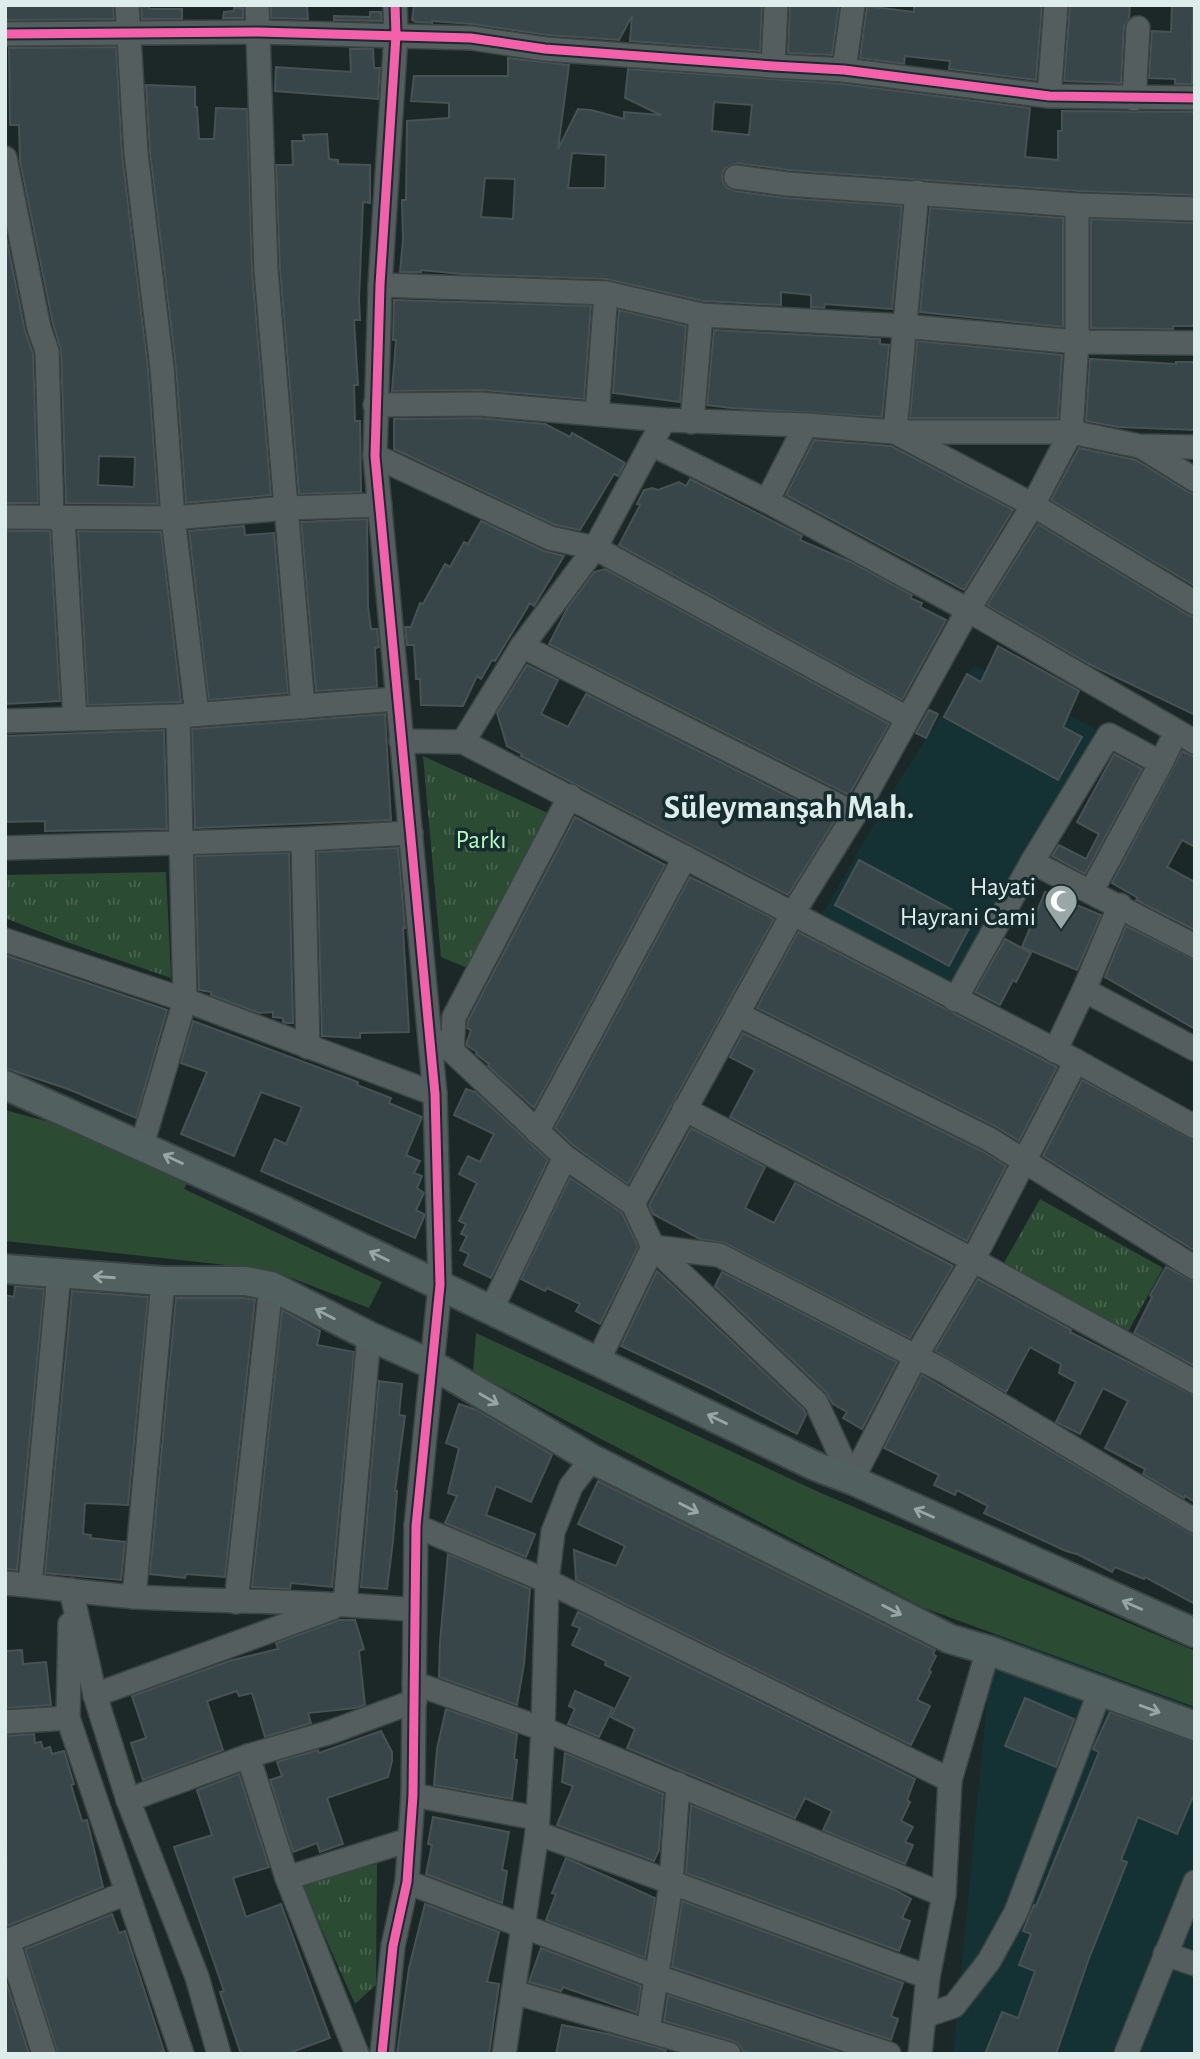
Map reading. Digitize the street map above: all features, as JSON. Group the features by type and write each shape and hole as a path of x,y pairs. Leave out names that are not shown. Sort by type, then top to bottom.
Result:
{"main road":[{"path":"5,1085 142,1145 440,1285 815,1466 1195,1633"},
{"path":"5,1269 163,1281 245,1281 271,1286 431,1364 592,1459 950,1639 988,1650 1195,1726"}],"street":[{"path":"127,5 136,153 162,368 187,715 181,841 185,1000 142,1145"},
{"path":"257,5 266,270 303,706"},
{"path":"382,2054 393,1946 407,1882 413,1795 416,1527 440,1285 435,1094 375,456 380,285 396,5"},
{"path":"773,66 776,5"},
{"path":"845,70 853,5"},
{"path":"1049,96 1056,5"},
{"path":"1134,99 1138,28"},
{"path":"5,34 259,32 471,38 545,49 845,70 1049,96 1195,99"},
{"path":"5,158 39,328 47,351 57,518 75,718"},
{"path":"736,177 787,184 1077,205 1195,209"},
{"path":"895,432 917,192"},
{"path":"633,1204 793,913 855,814 968,610 1033,505 1072,432 1077,342 1077,205"},
{"path":"380,285 606,293 701,314 904,326 1077,342 1195,343"},
{"path":"597,414 606,293"},
{"path":"692,422 701,314"},
{"path":"375,405 480,404 692,422 806,425 895,432 1072,432 1139,446 1195,447"},
{"path":"463,741 522,646 595,548 664,420"},
{"path":"767,501 806,425"},
{"path":"895,432 1033,505 1195,603"},
{"path":"651,444 767,501 968,610 1185,737 1161,763 1091,892"},
{"path":"1139,446 1195,480"},
{"path":"375,456 550,538 595,548 907,718"},
{"path":"5,517 173,517 287,508 380,505"},
{"path":"522,646 855,814"},
{"path":"5,721 187,715 397,699"},
{"path":"955,1000 1032,862 1109,735 1161,763"},
{"path":"401,741 463,741 1076,1061 1195,1127"},
{"path":"452,1051 454,1017 570,796"},
{"path":"5,848 411,833"},
{"path":"303,839 308,1047"},
{"path":"537,1132 685,857"},
{"path":"1032,862 1195,946"},
{"path":"1055,1051 1120,905"},
{"path":"5,940 185,1000 435,1094"},
{"path":"1084,990 1195,1049"},
{"path":"737,1014 989,1139 1195,1268"},
{"path":"430,1038 452,1051 565,1157 633,1204 653,1247 816,1402 852,1480"},
{"path":"852,1480 916,1356 973,1260 1076,1061"},
{"path":"684,1109 973,1260 1195,1382"},
{"path":"491,1310 565,1157"},
{"path":"653,1247 719,1255 916,1356 1195,1521"},
{"path":"598,1361 653,1247"},
{"path":"30,1585 60,1274"},
{"path":"134,1597 163,1281"},
{"path":"236,1602 271,1286"},
{"path":"345,1603 369,1336"},
{"path":"504,2054 536,1826 543,1729 547,1581 553,1532 571,1486 592,1459"},
{"path":"416,1527 547,1581 950,1780"},
{"path":"5,1583 134,1597 345,1603 414,1610"},
{"path":"71,1590 95,1695 128,1800 197,1976 219,2054"},
{"path":"71,1590 68,1717 182,2054"},
{"path":"95,1695 345,1603"},
{"path":"920,2054 928,1977 944,1895 950,1780 988,1650"},
{"path":"924,2016 954,2006 989,1961 1016,1912 1100,1691"},
{"path":"128,1800 248,1756 331,1732 414,1692 543,1729 944,1895"},
{"path":"5,1722 68,1717"},
{"path":"248,1756 287,1878 357,2054"},
{"path":"648,2030 671,1884 678,1784"},
{"path":"413,1795 536,1826 671,1884 928,1977"},
{"path":"287,1878 409,1840"},
{"path":"407,1882 657,1977 889,2054"},
{"path":"1126,2054 1195,1882"},
{"path":"44,2054 6,1941 126,1893"},
{"path":"1165,1954 1195,1964"},
{"path":"513,1992 729,2054"}],"shaded area":[{"path":"974,665 1103,733 950,991 820,919 895,787"},
{"path":"995,1617 1195,1688 1195,2054 953,2054"}],"green space":[{"name":"Parkı","path":"423,756 550,814 472,970 441,957"},
{"path":"166,872 171,978 5,918 5,875"},
{"path":"5,1110 109,1138 191,1175 184,1189 382,1282 369,1308 271,1270 5,1241"},
{"path":"1040,1199 1163,1268 1124,1339 1000,1270"},
{"path":"476,1333 821,1493 1195,1651 1195,1707 924,1608 473,1372"},
{"path":"377,1864 376,1985 355,2004 301,1883"}],"building":[{"path":"5,5 113,6 114,19 5,20"},
{"path":"141,5 149,5 149,9 182,9 182,19 142,19"},
{"path":"271,5 307,5 308,19 271,18"},
{"path":"414,5 762,5 760,51 630,41 632,16 619,40 547,35 472,24 416,22 412,20"},
{"path":"790,5 839,5 832,55 788,53"},
{"path":"914,5 1042,5 1036,80 949,69 950,61 905,56 904,64 860,58 867,6 914,12"},
{"path":"1070,5 1130,5 1129,18 1124,27 1121,83 1064,81"},
{"path":"1172,5 1193,5 1192,84 1175,84 1175,79 1149,78 1152,31 1171,32"},
{"path":"234,8 243,8 243,18 223,18 224,12 234,11"},
{"path":"370,12 381,12 382,21 334,20 334,16 370,17"},
{"path":"116,47 122,154 148,369 158,504 66,503 61,350 53,324 20,161 19,125 10,125 9,48","holes":["99,456 135,457 134,487 98,485"]},
{"path":"350,49 373,49 374,68 380,68 378,99 275,91 276,67 351,72"},
{"path":"508,58 569,65 558,149 578,109 624,119 624,112 661,115 625,98 628,69 843,84 1030,108 1025,157 1058,160 1058,131 1062,131 1062,111 1195,112 1195,195 1078,191 788,170 738,163 725,168 722,174 723,182 727,188 734,191 786,198 902,206 892,309 825,304 824,308 811,307 811,295 781,292 781,305 703,301 606,279 421,270 400,272 403,240 402,200 406,200 407,121 449,118 449,103 411,101 414,76 508,76","holes":["714,102 752,105 749,135 712,131","572,153 606,155 605,188 568,188","485,178 515,179 513,219 481,217"]},
{"path":"146,85 195,87 199,139 214,139 216,108 247,109 252,270 271,495 186,503 176,367 150,152"},
{"path":"327,134 329,159 338,160 338,164 370,165 370,203 363,202 360,320 354,320 358,385 354,385 355,421 360,421 361,492 299,494 280,269 276,165 293,165 292,141 304,141 303,135"},
{"path":"930,208 1063,218 1063,327 920,312"},
{"path":"1091,219 1195,223 1195,326 1173,326 1173,329 1091,328"},
{"path":"5,231 25,331 33,354 38,503 5,503"},
{"path":"394,300 591,306 584,399 481,390 392,391 396,340 393,340"},
{"path":"619,310 686,326 680,402 613,393"},
{"path":"714,330 880,339 880,344 889,345 882,417 707,405"},
{"path":"917,341 1062,355 1058,418 910,418"},
{"path":"1090,359 1176,364 1195,362 1195,430 1118,427 1086,421"},
{"path":"479,418 545,424 570,437 572,433 625,463 618,476 614,474 580,530 555,525 394,449 394,419"},
{"path":"814,440 891,446 1013,510 964,590 786,495"},
{"path":"1079,448 1136,460 1195,494 1195,586 1051,500"},
{"path":"690,479 802,536 800,540 853,563 912,595 910,598 922,603 920,607 946,620 902,700 619,545 640,505 637,504 644,490 658,490 679,482 686,486"},
{"path":"367,519 368,607 371,629 377,629 379,647 375,648 377,687 316,691 301,522"},
{"path":"481,521 544,551 564,556 534,606 530,603 495,661 492,660 481,679 477,676 463,706 421,705 414,645 407,645 405,627 411,627 420,603 423,604 445,564 450,567 464,542 468,544"},
{"path":"1038,524 1195,617 1195,715 1091,665 987,605"},
{"path":"244,526 245,535 274,533 288,693 209,700 189,531"},
{"path":"5,531 50,531 60,701 5,704"},
{"path":"78,531 161,532 181,702 88,705"},
{"path":"605,569 889,724 849,795 549,644 567,609 594,572"},
{"path":"998,646 1079,691 1063,727 1082,737 1058,780 944,717 967,674 981,682"},
{"path":"527,665 558,680 541,714 568,727 586,694 835,820 788,895 521,756 522,754 507,746 497,713"},
{"path":"929,710 938,714 926,738 916,733"},
{"path":"385,714 391,820 195,828 192,729"},
{"path":"164,730 167,829 45,831 45,821 5,822 5,736"},
{"path":"1182,751 1195,757 1195,847 1182,840 1167,867 1195,882 1195,930 1136,900 1138,898 1112,883"},
{"path":"1114,754 1142,769 1085,874 1052,856 1059,845 1086,859 1099,834 1077,822"},
{"path":"575,817 665,865 534,1108 488,1066 477,1052 466,1045 471,1030 467,1028 468,1021"},
{"path":"398,848 405,928 409,1032 360,1033 360,1038 322,1036 317,852"},
{"path":"289,853 293,1023 273,1017 273,1012 259,1013 211,995 211,992 199,990 195,856"},
{"path":"859,860 973,921 949,966 835,905"},
{"path":"690,877 774,919 628,1184 574,1146 555,1128"},
{"name":"Hayati Hayrani Cami","path":"1045,892 1101,915 1077,970 1022,947"},
{"path":"1126,926 1195,960 1195,1029 1105,977"},
{"path":"798,932 1057,1067 1019,1141 995,1126 757,1008"},
{"path":"1005,939 1031,953 1000,1005 975,992"},
{"path":"5,955 167,1010 136,1118 68,1089 5,1068"},
{"path":"193,1021 358,1082 357,1085 391,1098 389,1103 422,1117 406,1155 420,1161 414,1173 422,1176 417,1188 424,1193 416,1210 424,1214 424,1217 415,1238 261,1171 275,1139 286,1144 302,1107 261,1092 234,1156 181,1134 207,1072 181,1063"},
{"path":"743,1033 982,1151 1006,1166 967,1241 730,1117 755,1070 730,1057"},
{"path":"1082,1080 1195,1141 1195,1251 1043,1156"},
{"path":"466,1089 475,1092 548,1160 491,1278 464,1265 469,1254 460,1250 467,1236 461,1234 466,1224 459,1221 477,1183 459,1174 468,1156 480,1162 494,1134 454,1115"},
{"path":"691,1128 765,1167 745,1208 774,1223 795,1183 953,1266 910,1338 725,1243 700,1239 653,1214 649,1205"},
{"path":"570,1178 622,1213 638,1247 600,1324 576,1311 580,1304 521,1279"},
{"path":"1166,1267 1195,1282 1195,1366 1134,1333 1152,1297 1150,1295"},
{"path":"657,1271 804,1410 806,1415 797,1434 710,1388 621,1346"},
{"path":"722,1272 897,1362 862,1429 843,1418 847,1412 833,1404 826,1392 715,1286"},
{"path":"978,1279 1071,1330 1070,1332 1195,1396 1195,1502 1143,1474 1145,1469 1105,1448 1128,1401 1103,1388 1080,1434 1056,1422 1076,1382 1059,1373 1061,1364 1030,1347 1006,1392 935,1351"},
{"path":"15,1286 44,1289 17,1570 5,1569 5,1295 14,1297"},
{"path":"72,1291 148,1297 128,1505 85,1503 83,1534 91,1535 90,1538 125,1542 121,1580 45,1573"},
{"path":"176,1298 255,1300 225,1577 186,1574 185,1578 150,1574"},
{"path":"282,1310 320,1331 317,1345 354,1352 332,1587 291,1583 290,1589 252,1587"},
{"path":"922,1375 1195,1536 1195,1604 1145,1577 1144,1579 1115,1567 1112,1572 984,1513 988,1506 957,1490 955,1495 934,1485 939,1475 884,1448"},
{"path":"379,1381 402,1384 399,1415 405,1416 395,1491 387,1589 361,1587"},
{"path":"459,1404 477,1410 552,1455 531,1502 496,1486 486,1515 535,1534 526,1557 445,1523 457,1496 448,1493 459,1448 446,1443"},
{"path":"598,1481 935,1650 933,1654 936,1656 929,1670 931,1672 917,1700 930,1706 911,1745 576,1580 574,1550 616,1566 625,1546 578,1524"},
{"path":"448,1554 530,1589 524,1664 517,1705 439,1677"},
{"path":"578,1612 915,1779 907,1800 910,1802 901,1821 913,1827 905,1842 913,1845 905,1864 823,1830 832,1811 805,1798 795,1818 627,1748 635,1729 611,1717 631,1677 605,1665 606,1661 572,1645 580,1628 572,1625"},
{"path":"339,1620 355,1620 364,1649 359,1651 365,1705 308,1713 311,1723 265,1737 252,1693 239,1696 237,1691 207,1701 223,1750 143,1780 131,1743 146,1738 132,1696 229,1661 278,1649 276,1643"},
{"path":"22,1650 23,1664 46,1662 51,1705 5,1708 5,1651"},
{"path":"575,1691 613,1708 599,1737 568,1724 575,1709 569,1706"},
{"path":"1025,1698 1074,1719 1056,1767 1005,1746"},
{"path":"446,1709 517,1734 512,1799 434,1785 437,1749"},
{"path":"1110,1712 1195,1742 1195,1792 1177,1834 1138,1817 1121,1860 1127,1862 1088,1961 1056,2054 985,2054 1002,2012 1018,2018 1035,1971 1019,1965 1031,1934 1023,1931 1034,1905 1036,1906 1099,1752 1093,1749"},
{"path":"381,1731 392,1752 388,1777 327,1798 343,1844 320,1852 317,1843 293,1852 270,1780 282,1776 277,1762 318,1750 319,1753"},
{"path":"34,1734 35,1743 41,1742 43,1749 50,1747 52,1754 64,1751 82,1821 87,1820 103,1887 7,1926 5,1736"},
{"path":"565,1753 663,1794 659,1850 654,1861 557,1825 573,1786 562,1782"},
{"path":"239,1774 269,1867 233,1878 246,1917 281,1904 330,2038 287,2054 241,2054 220,1992 224,1991 174,1847 212,1835 197,1790"},
{"path":"691,1805 893,1889 911,1899 902,1918 910,1921 899,1951 686,1873"},
{"path":"433,1817 509,1832 502,1870 507,1871 502,1903 426,1874 432,1845 428,1844"},
{"path":"566,1858 655,1898 645,1958 546,1920 556,1894 552,1893"},
{"path":"682,1901 903,1983 891,2016 898,2019 891,2040 672,1967"},
{"path":"425,1904 499,1932 487,1982 499,1984 489,2054 397,2054 409,1968"},
{"path":"112,1914 119,1933 125,1931 164,2051 155,2054 58,2054 25,1949"},
{"path":"541,1948 641,1986 637,2013 563,1987 561,1991 529,1982"},
{"path":"5,1978 29,2054 5,2054"},
{"path":"668,1995 844,2054 752,2054 743,2051 733,2041 664,2021"},
{"path":"562,2025 666,2050 665,2054 556,2054"}],"cycle path":[{"path":"382,2054 393,1946 407,1882 413,1795 416,1526 440,1285 435,1094 375,456 380,285 396,35 395,5"},
{"path":"5,34 259,32 471,38 545,49 844,70 1049,96 1195,98"}],"place":[{"name":"Hayati Hayrani Cami","path":"1061,931"}],"district":[{"name":"Süleymanşah Mah.","path":"789,806"}]}
